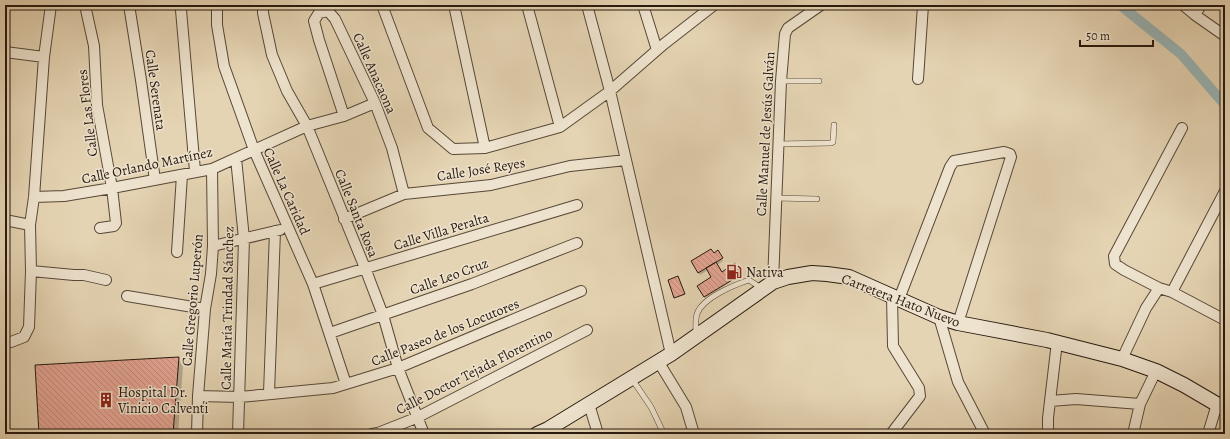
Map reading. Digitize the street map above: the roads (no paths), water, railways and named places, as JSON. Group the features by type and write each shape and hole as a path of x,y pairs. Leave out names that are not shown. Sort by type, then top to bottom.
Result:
{"main road":[{"name":"Carretera Hato Nuevo","path":"545,432 658,361 672,354 767,285 788,276 812,273 849,277 939,317 958,323 1057,342 1122,359 1156,371 1221,406"}],"street":[{"path":"5,342 11,342 24,337 29,327 31,271 30,225 34,197 44,57 51,5"},
{"name":"Calle Las Flores","path":"85,5 94,46 97,105 112,188 116,223 114,226 100,228"},
{"name":"Calle Serenata","path":"129,5 155,180"},
{"name":"Calle La Caridad","path":"217,5 217,25 224,66 254,150 313,284 346,384"},
{"name":"Calle Santa Rosa","path":"263,5 263,13 272,55 286,91 307,126 365,268 383,315 398,368 416,418 424,434"},
{"path":"382,5 428,128 453,149 485,148 560,127 610,90 703,9 714,5"},
{"path":"454,5 485,148"},
{"path":"527,5 560,127"},
{"path":"587,5 610,90 672,354"},
{"path":"643,5 657,50"},
{"name":"Calle Manuel de Jesús Galván","path":"767,285 776,198 781,81 785,34 788,28 820,5"},
{"path":"918,79 923,5"},
{"path":"1183,5 1225,36"},
{"path":"1195,15 1201,5"},
{"path":"181,10 195,171"},
{"name":"Calle Anacaona","path":"344,116 314,22 319,13 328,11 335,19 375,104 392,148 404,194"},
{"path":"5,52 44,57"},
{"name":"Calle Orlando Martínez","path":"34,197 64,196 212,169 307,126 344,116 375,104"},
{"path":"1182,128 1114,256 1115,264 1159,288 1172,292 1225,320"},
{"path":"891,434 920,396 919,388 893,346 895,297 947,174 954,161 1008,152 1011,158 958,323"},
{"name":"Calle María Trindad Sánchez","path":"236,158 244,239 238,434"},
{"name":"Calle José Reyes","path":"344,219 404,194 491,185 570,166 626,160"},
{"name":"Calle Gregorio Luperón","path":"197,434 198,396 205,309 213,246 212,169"},
{"path":"177,252 182,174"},
{"path":"1172,292 1225,191"},
{"name":"Calle Villa Peralta","path":"313,284 577,205"},
{"path":"5,220 30,225"},
{"path":"213,246 288,229"},
{"path":"269,393 275,231"},
{"name":"Calle Leo Cruz","path":"330,333 472,284 577,243"},
{"path":"31,271 74,276 84,275 106,280"},
{"path":"1122,359 1146,308 1159,288"},
{"name":"Calle Paseo de los Locutores","path":"198,396 240,397 269,393 334,388 398,368 581,291"},
{"path":"127,296 205,309"},
{"path":"939,317 958,382 984,433"},
{"name":"Calle Doctor Tejada Florentino","path":"372,434 416,418 587,330"},
{"path":"1048,434 1050,401 1057,342"},
{"path":"658,361 686,407 694,434"},
{"path":"1133,434 1140,404 1156,371"},
{"path":"1050,401 1076,399 1140,404"},
{"path":"589,404 598,434"},
{"path":"1208,434 1221,406"}],"lane":[{"path":"781,81 819,81"},
{"path":"778,144 832,143 834,125"},
{"path":"776,198 817,199"},
{"path":"696,337 697,314 704,303 736,285 749,280 767,285"},
{"path":"631,378 651,407 664,434"}],"waterway":[{"path":"1120,5 1181,54 1225,105"}],"place":[{"name":"Nativa","path":"734,272"},
{"name":"Hospital Dr. Vinicio Calventi","path":"106,400"}]}
